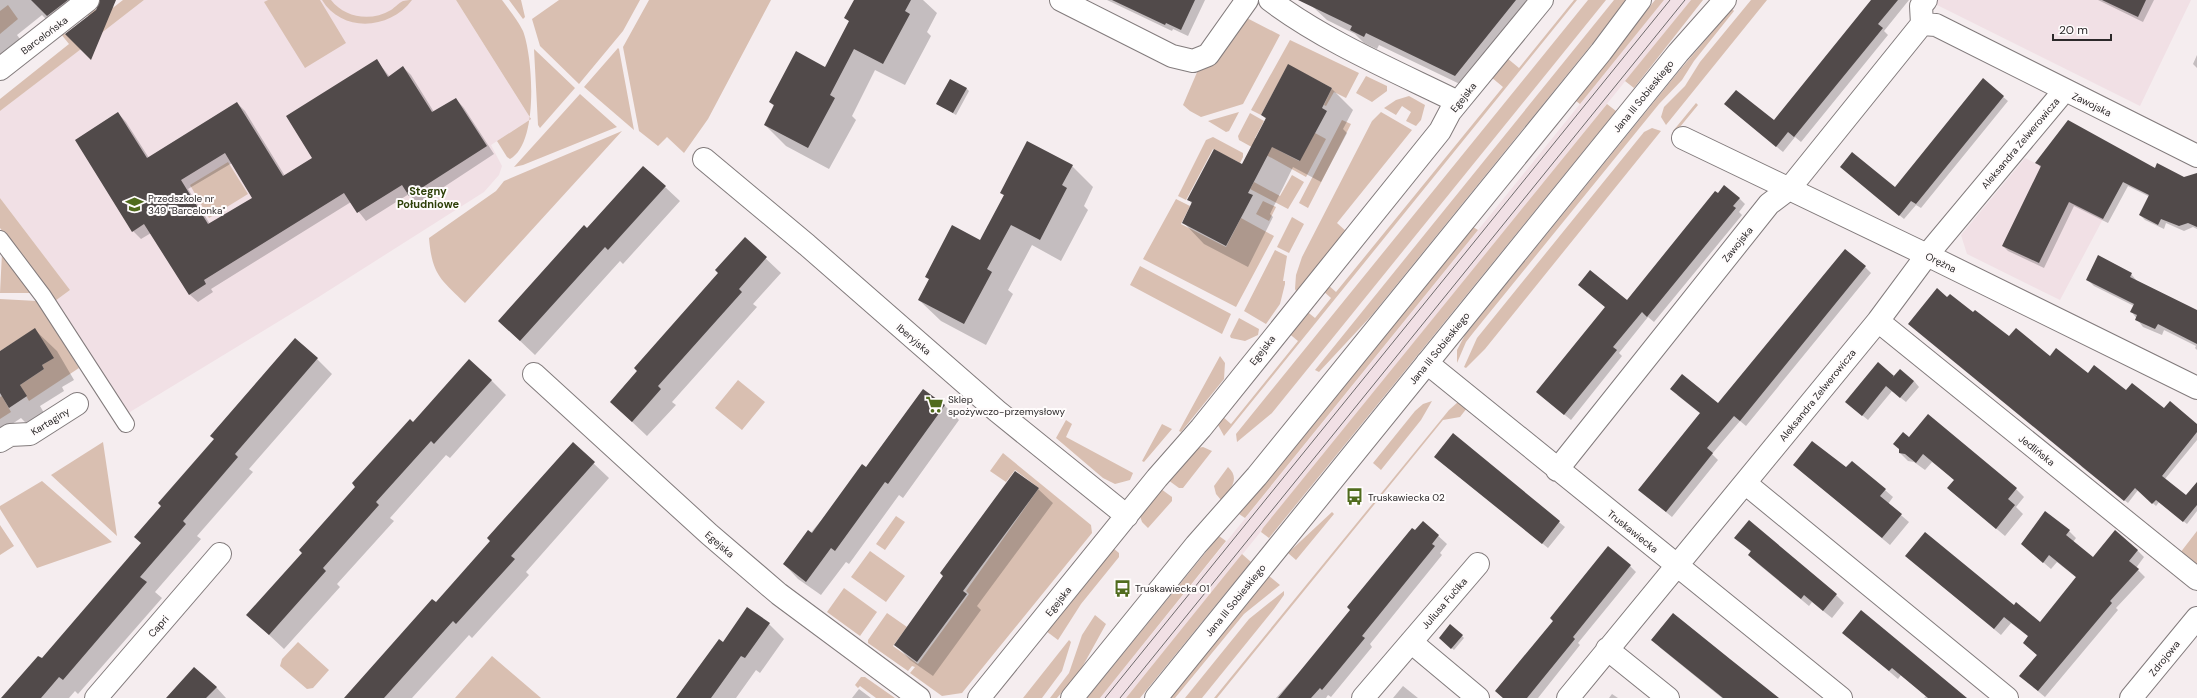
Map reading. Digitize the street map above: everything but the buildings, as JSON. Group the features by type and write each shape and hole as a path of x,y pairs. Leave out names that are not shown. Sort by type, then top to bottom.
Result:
{"street":[{"name":"Barcelońska","path":"0,69 88,0"},
{"path":"1061,0 1172,56 1193,61 1208,55 1247,0"},
{"path":"1270,0 1299,20 1378,63 1458,102"},
{"name":"Egejska","path":"979,698 1127,516 1201,428 1440,131 1450,112 1542,0"},
{"path":"1072,698 1196,545 1267,464 1591,64 1640,0"},
{"name":"Jana III Sobieskiego","path":"1156,698 1678,53 1724,0"},
{"path":"1922,24 1921,6 1926,0"},
{"name":"Zawojska","path":"1557,470 1769,204 1788,189 1922,24 1936,25 2064,91 2197,156"},
{"name":"Aleksandra Zelwerowicza","path":"1568,698 1878,321 1927,255 2064,91"},
{"name":"Orężna","path":"1683,138 1927,255 2197,388"},
{"name":"Iberyjska","path":"704,159 813,249 997,411 1127,516"},
{"path":"0,240 43,296 126,424"},
{"name":"Jedlińska","path":"1878,321 2197,579"},
{"name":"Truskawiecka","path":"1427,363 1557,470 1841,698"},
{"name":"Egejska","path":"534,374 708,534 778,594 919,698"},
{"name":"Kartaginy","path":"0,441 15,434 30,434 77,404"},
{"path":"1745,483 2008,698"},
{"name":"Capri","path":"96,698 220,554"},
{"name":"Juliusa Fučíka","path":"1363,698 1478,564"},
{"name":"Zdrojowa","path":"2131,698 2197,618"},
{"path":"1411,642 1478,698"},
{"path":"1607,649 1668,698"}],"shaded area":[{"path":"123,0 144,0 95,38 88,22 88,14 90,10 93,6 101,17"},
{"path":"144,0 456,0 531,119 491,145 502,166 499,175 484,192 317,298 130,412 123,412 55,301 70,290 0,198 0,111"},
{"path":"268,0 320,0 346,43 305,68 264,2"},
{"path":"322,0 331,0 343,11 367,17 383,14 402,2 412,0 403,10 391,17 379,22 366,24 341,18 331,11"},
{"path":"456,0 502,0 519,23 527,43 529,60 531,79 530,117"},
{"path":"509,0 521,0 525,17 523,19"},
{"path":"559,0 640,0 623,31 579,84 540,46 532,19"},
{"path":"649,0 771,0 708,119 684,153 667,137 658,146 639,131 623,47"},
{"path":"1574,0 1577,0 1224,436 1218,425 1221,415 1231,424 1298,341 1287,332 1305,310 1315,318 1331,298 1322,290 1327,284 1336,292 1503,87 1491,77 1507,58 1519,68"},
{"path":"1588,0 1606,0 1272,413 1237,442 1236,434"},
{"path":"1614,0 1626,0 1372,315 1319,372 1315,370"},
{"path":"1655,0 1664,0 1580,104 1576,101"},
{"path":"1664,0 1691,0 1126,698 1100,698"},
{"path":"1691,0 1703,0 1634,88 1625,81"},
{"path":"1751,0 1767,0 1666,125 1661,117 1664,107 1685,86 1700,62"},
{"path":"1932,0 2191,0 2140,106 1931,2"},
{"path":"8,5 18,19 0,34 0,11"},
{"path":"1732,9 1734,11 1694,61 1682,80 1659,104 1466,342 1457,363 1457,350 1465,335 1679,71"},
{"path":"1243,16 1280,35 1243,104 1201,117 1183,105 1198,70"},
{"path":"61,34 69,34 85,46 0,111 0,99 69,44"},
{"path":"1290,40 1359,73 1346,98 1334,92 1326,106 1324,105 1332,88 1288,65 1261,115 1251,110"},
{"path":"618,48 619,49 634,130 584,87"},
{"path":"534,49 575,88 540,128 538,125"},
{"path":"1366,76 1387,86 1387,91 1372,102 1356,93"},
{"path":"580,94 617,127 523,165 514,167"},
{"path":"1409,96 1425,105 1421,120 1416,126 1406,121 1411,112 1402,106 1396,115 1384,108 1396,100"},
{"path":"1696,103 1698,105 1675,133 1673,131"},
{"path":"1607,104 1616,111 1269,538 1261,532 1263,528"},
{"path":"1239,112 1229,131 1226,132 1208,121"},
{"path":"1381,112 1412,130 1337,223 1347,232 1299,291 1296,291 1296,275 1302,257 1372,121"},
{"path":"1250,113 1264,121 1255,138 1299,161 1315,133 1326,139 1306,177 1239,140 1238,136"},
{"path":"529,120 526,136 519,150 510,159 507,157 497,141"},
{"path":"1342,120 1351,124 1308,208 1299,203"},
{"path":"1652,128 1661,131 1485,349 1466,368 1464,367 1477,338 1644,132"},
{"path":"622,131 465,303 449,288 435,268 430,250 429,238 496,191 504,181"},
{"path":"1213,137 1243,153 1240,163 1213,149 1186,200 1178,196 1206,140"},
{"path":"2025,158 2112,202 2060,300 1967,254 1961,235"},
{"path":"228,162 248,194 209,218 190,185"},
{"path":"1292,175 1304,182 1288,209 1250,189 1254,182 1280,196"},
{"path":"0,198 70,290 55,301 0,228"},
{"path":"1176,199 1190,206 1181,224 1226,247 1241,218 1274,236 1236,307 1143,259"},
{"path":"1263,201 1276,207 1269,221 1256,214"},
{"path":"1292,217 1304,224 1289,253 1277,247"},
{"path":"1473,227 1478,230 1245,518 1239,514"},
{"path":"1275,250 1287,256 1283,281 1285,281 1285,284 1280,304 1266,324 1244,311"},
{"path":"2,253 31,293 0,293"},
{"path":"1140,266 1231,314 1222,334 1130,285"},
{"path":"0,299 37,301 79,368 29,401 20,385 44,369 42,365 53,358 35,329 0,351"},
{"path":"1239,318 1259,329 1258,335 1245,341 1231,338 1230,336"},
{"path":"1220,356 1225,363 1224,379 1181,432 1179,431"},
{"path":"738,380 765,402 742,430 715,408"},
{"path":"2,396 11,412 0,419 0,397"},
{"path":"1432,401 1421,420 1381,470 1373,463 1415,411 1423,404"},
{"path":"1458,402 1467,408 1460,417 1443,420 1217,698 1214,698 1449,410"},
{"path":"1066,420 1072,424 1066,437 1133,473 1130,480 1115,484 1103,478 1056,438"},
{"path":"1162,424 1172,429 1144,462 1142,461"},
{"path":"103,442 117,536 51,475"},
{"path":"1203,447 1212,451 1183,488 1179,488 1168,480 1197,448"},
{"path":"1003,453 1091,525 1092,533 962,693 942,696 910,673 915,667 912,666 908,671 868,643 868,640 887,613 907,627 893,646 918,664 969,594 966,591 1039,488 1015,470 1006,482 990,471"},
{"path":"1228,467 1232,471 1234,480 1231,488 1221,500 1216,494 1214,486"},
{"path":"42,481 112,542 37,568 0,509 0,506"},
{"path":"1161,489 1172,497 1172,501 1148,528 1142,522 1140,516"},
{"path":"1332,512 1334,514 1296,560 1288,553"},
{"path":"896,516 905,522 885,550 876,544"},
{"path":"0,525 14,546 0,555"},
{"path":"2197,531 2197,567 2180,553"},
{"path":"1219,536 1226,541 1100,698 1087,698"},
{"path":"1113,548 1119,553 1119,557 1081,604 1058,640 1046,631"},
{"path":"870,551 905,576 886,602 851,577"},
{"path":"1242,554 1251,562 1140,698 1126,698"},
{"path":"1269,576 1280,585 1244,614 1175,698 1170,698"},
{"path":"844,588 877,612 860,636 827,612"},
{"path":"1284,591 1284,595 1274,609 1202,698 1185,698 1249,619"},
{"path":"1095,615 1106,624 1080,671 1057,698 1050,698 1069,673 1082,635"},
{"path":"1069,640 1071,642 1062,671 1042,698 1023,698"},
{"path":"298,642 329,670 313,688 307,689 280,666 282,659"},
{"path":"492,656 541,698 455,698"},
{"path":"861,677 865,677 895,698 876,698 860,686 858,688 855,685"}],"tram line":[{"path":"1105,698 1670,0"},
{"path":"1120,698 1685,0"}],"place":[{"name":"Przedszkole nr 349 \"Barcelonka\"","path":"135,204"},
{"name":"Sklep spożywczo-przemysłowy","path":"935,405"},
{"name":"Truskawiecka 02","path":"1355,497"},
{"name":"Truskawiecka 01","path":"1122,588"}],"district":[{"name":"Stegny Południowe","path":"428,197"}]}
